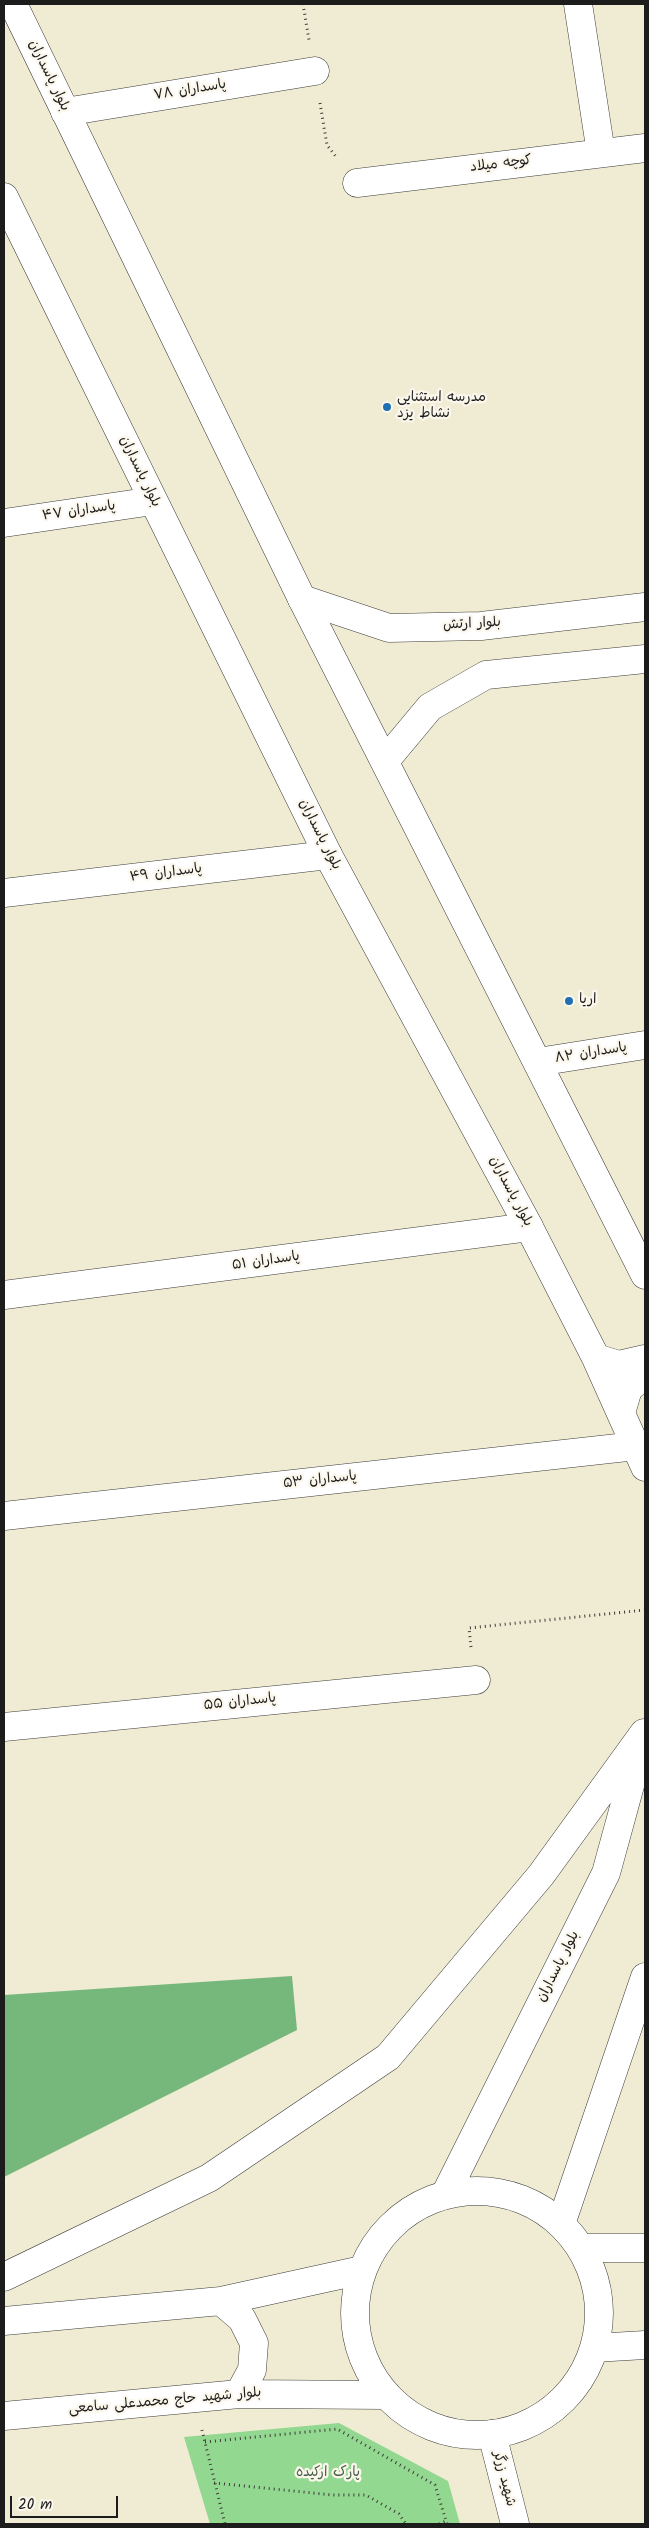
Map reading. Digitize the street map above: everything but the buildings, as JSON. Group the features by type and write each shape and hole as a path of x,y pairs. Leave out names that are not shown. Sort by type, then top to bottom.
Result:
{"main road":[{"name":"بلوار پاسداران","path":"13,4 302,599 645,1275"},
{"path":"578,4 601,153"},
{"name":"پاسداران ۷۸","path":"65,112 315,71"},
{"name":"کوچه میلاد","path":"357,183 645,148"},
{"name":"بلوار پاسداران","path":"4,197 328,855 528,1227 596,1358 641,1456"},
{"name":"پاسداران ۴۷","path":"4,523 154,501"},
{"name":"بلوار ارتش","path":"302,599 389,628 481,626 645,607"},
{"path":"385,761 430,707 486,675 645,658"},
{"name":"پاسداران ۴۹","path":"4,893 328,855"},
{"name":"پاسداران ۸۲","path":"538,1062 645,1045"},
{"name":"پاسداران ۵۱","path":"4,1295 528,1227"},
{"path":"596,1358 619,1365 645,1359"},
{"path":"621,1412 628,1389 645,1374"},
{"name":"پاسداران ۵۳","path":"4,1516 641,1456"},
{"name":"پاسداران ۵۵","path":"4,1727 476,1680"},
{"name":"بلوار پاسداران","path":"445,2195 606,1873 644,1731"},
{"path":"4,2277 210,2178 388,2057 541,1875 644,1731"},
{"path":"561,2224 645,1976"},
{"path":"487,2190 527,2201 561,2224 581,2248 594,2275 600,2312 594,2348 580,2380 556,2406 526,2425 492,2434 463,2434 435,2427 409,2414 386,2395 368,2367 357,2336 355,2302 362,2270 376,2244 395,2222 418,2205 445,2195 487,2190"},
{"path":"581,2248 645,2248"},
{"path":"4,2322 221,2301 362,2270"},
{"path":"221,2301 242,2318 254,2343 252,2370 239,2394"},
{"path":"594,2348 645,2345"},
{"name":"بلوار شهید حاج محمدعلی سامعی","path":"4,2416 239,2394 386,2395"},
{"name":"شهید زرگر","path":"492,2434 515,2524"}],"path":[{"path":"476,1680 468,1628 645,1610"},
{"path":"194,2399 225,2524"},
{"path":"205,2442 337,2430 435,2485 447,2522 439,2524"},
{"path":"214,2483 333,2495 366,2495 399,2514 406,2524"}],"green space":[{"path":"292,1976 297,2030 4,2177 4,1995"},
{"name":"پارک ارکیده","path":"339,2423 448,2481 460,2524 210,2524 184,2437"}],"place":[{"name":"مدرسه استثنایی نشاط یزد","path":"387,407"},
{"name":"اریا","path":"569,1001"}]}
